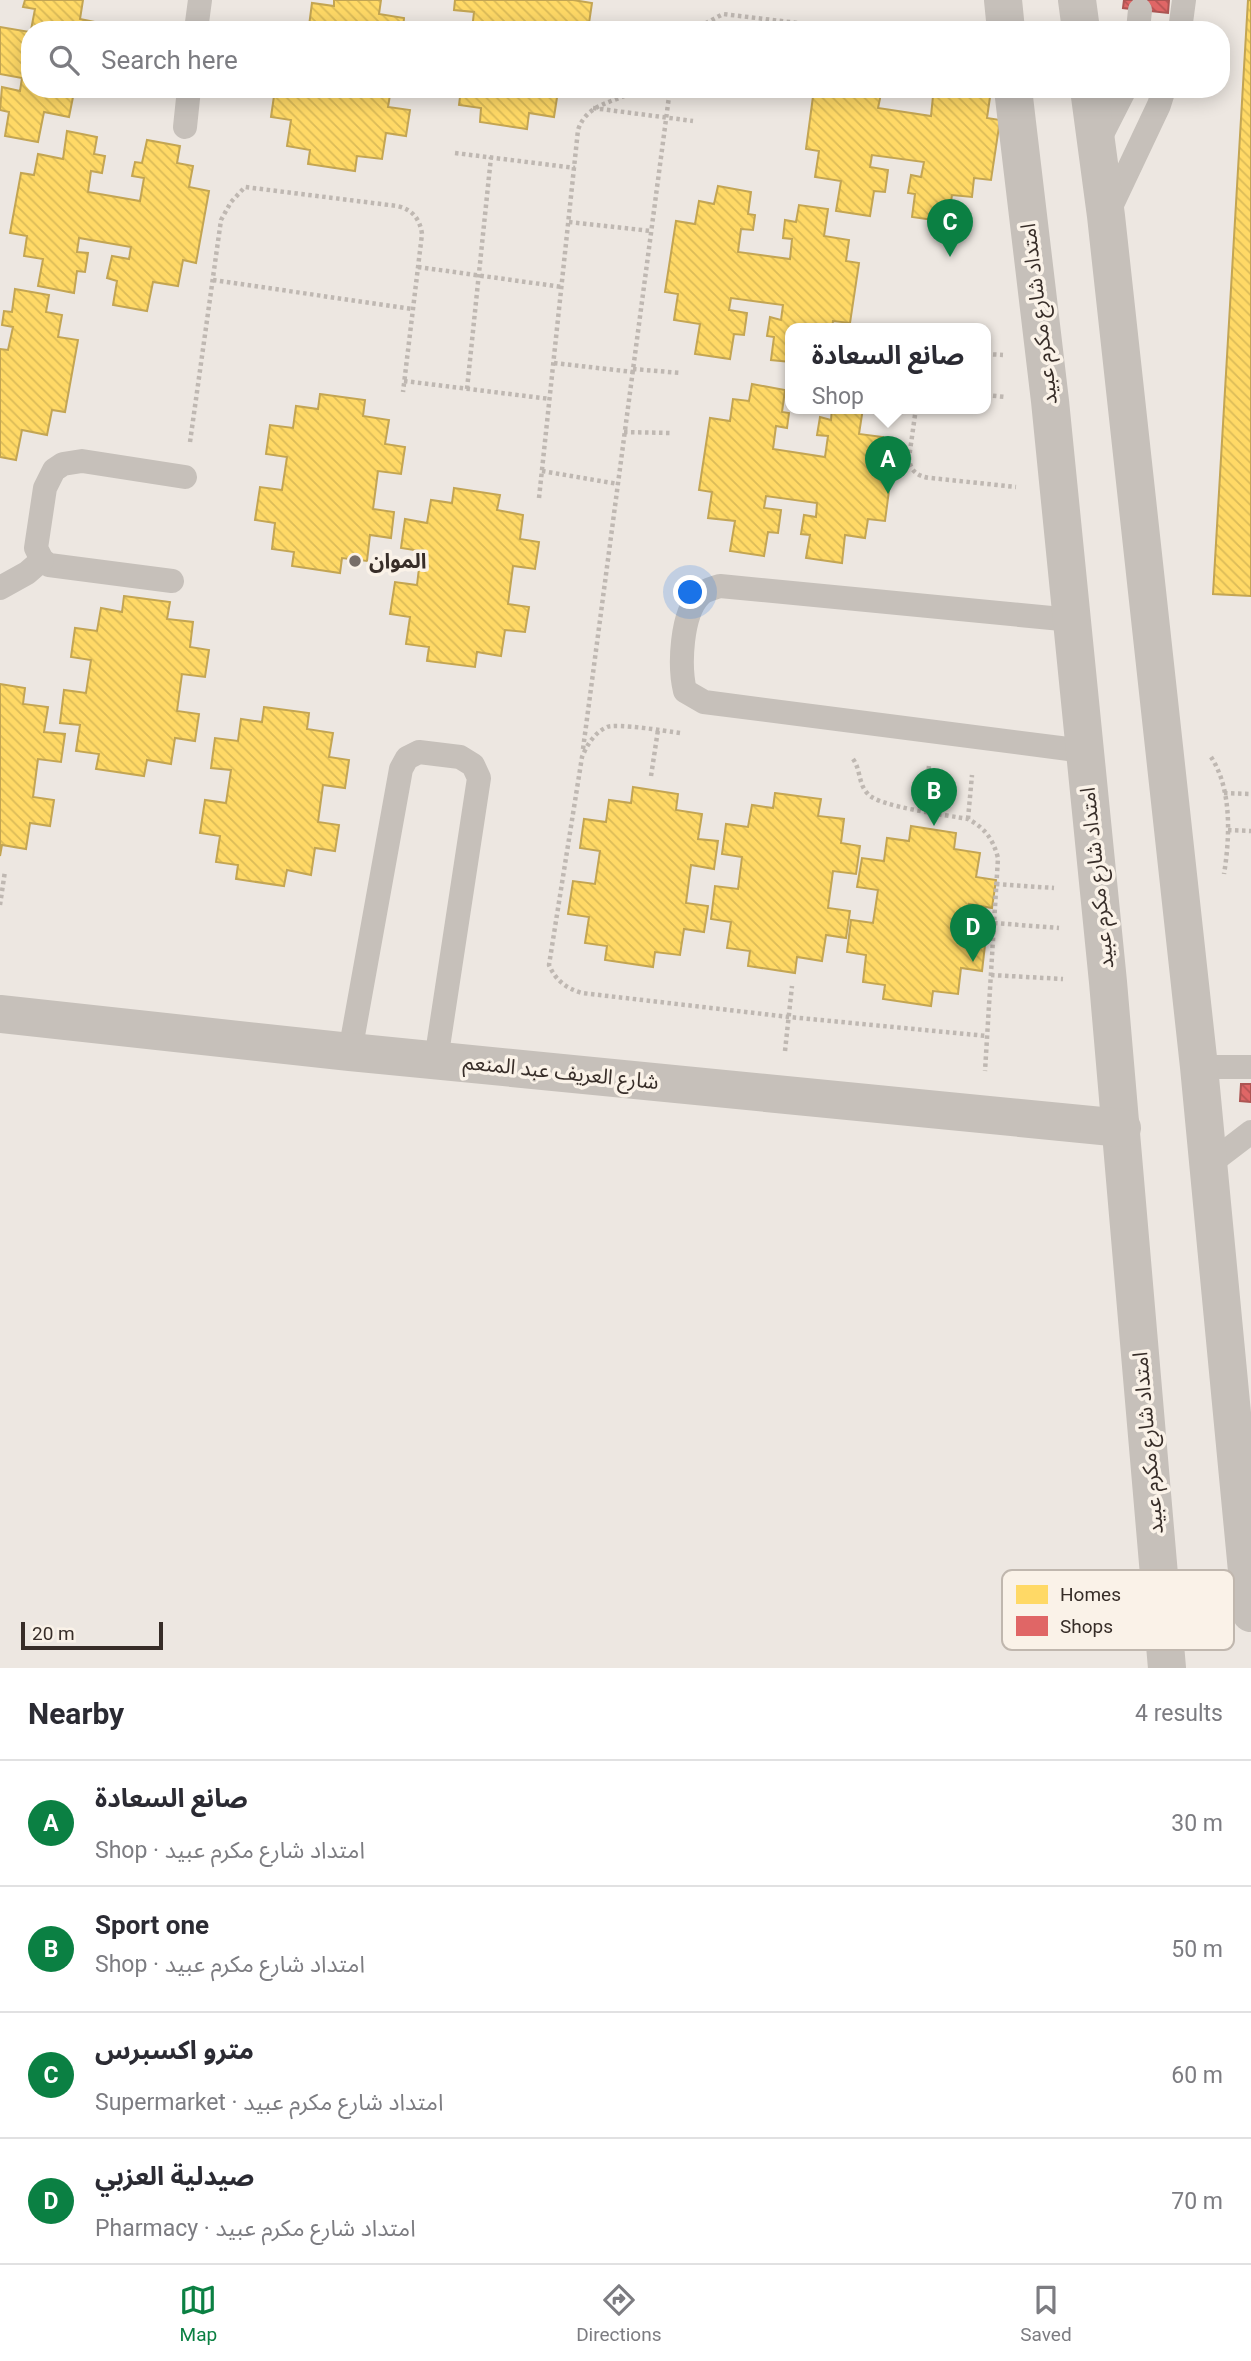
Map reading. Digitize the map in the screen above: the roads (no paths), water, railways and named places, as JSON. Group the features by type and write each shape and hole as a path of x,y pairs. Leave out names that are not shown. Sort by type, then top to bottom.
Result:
{"street":[{"path":"1003,0 1005,21"},
{"path":"1077,0 1080,21"},
{"name":"امتداد شارع مكرم عبيد","path":"1014,98 1059,491 1108,982 1159,1570"},
{"path":"1090,98 1106,216 1208,1165 1240,1371 1251,1613"},
{"name":"شارع العريف عبد المنعم","path":"0,1014 350,1052 1122,1128"},
{"name":"امتداد شارع مكرم عبيد","path":"1166,1650 1167,1668"}],"lane":[{"path":"197,21 200,0"},
{"path":"1181,21 1184,0"},
{"path":"185,127 188,98"},
{"path":"1096,147 1120,98"},
{"path":"1106,216 1161,98"},
{"path":"172,581 57,567 42,560 36,548 48,478 63,464 82,461 185,477"},
{"path":"0,587 27,573 42,560"},
{"path":"1072,620 720,586 701,593 688,612 681,673 685,691 704,702 1084,751"},
{"path":"350,1052 401,769 407,758 419,752 460,757 473,765 479,778 436,1060"},
{"path":"1199,1067 1251,1067"},
{"path":"1208,1165 1251,1132"}],"place":[{"name":"مترو اكسبرس","path":"950,257"},
{"name":"صانع السعادة","path":"888,494"},
{"name":"الموان","path":"355,561"},
{"name":"Sport one","path":"934,826"},
{"name":"صيدلية العزبي","path":"973,962"}]}
